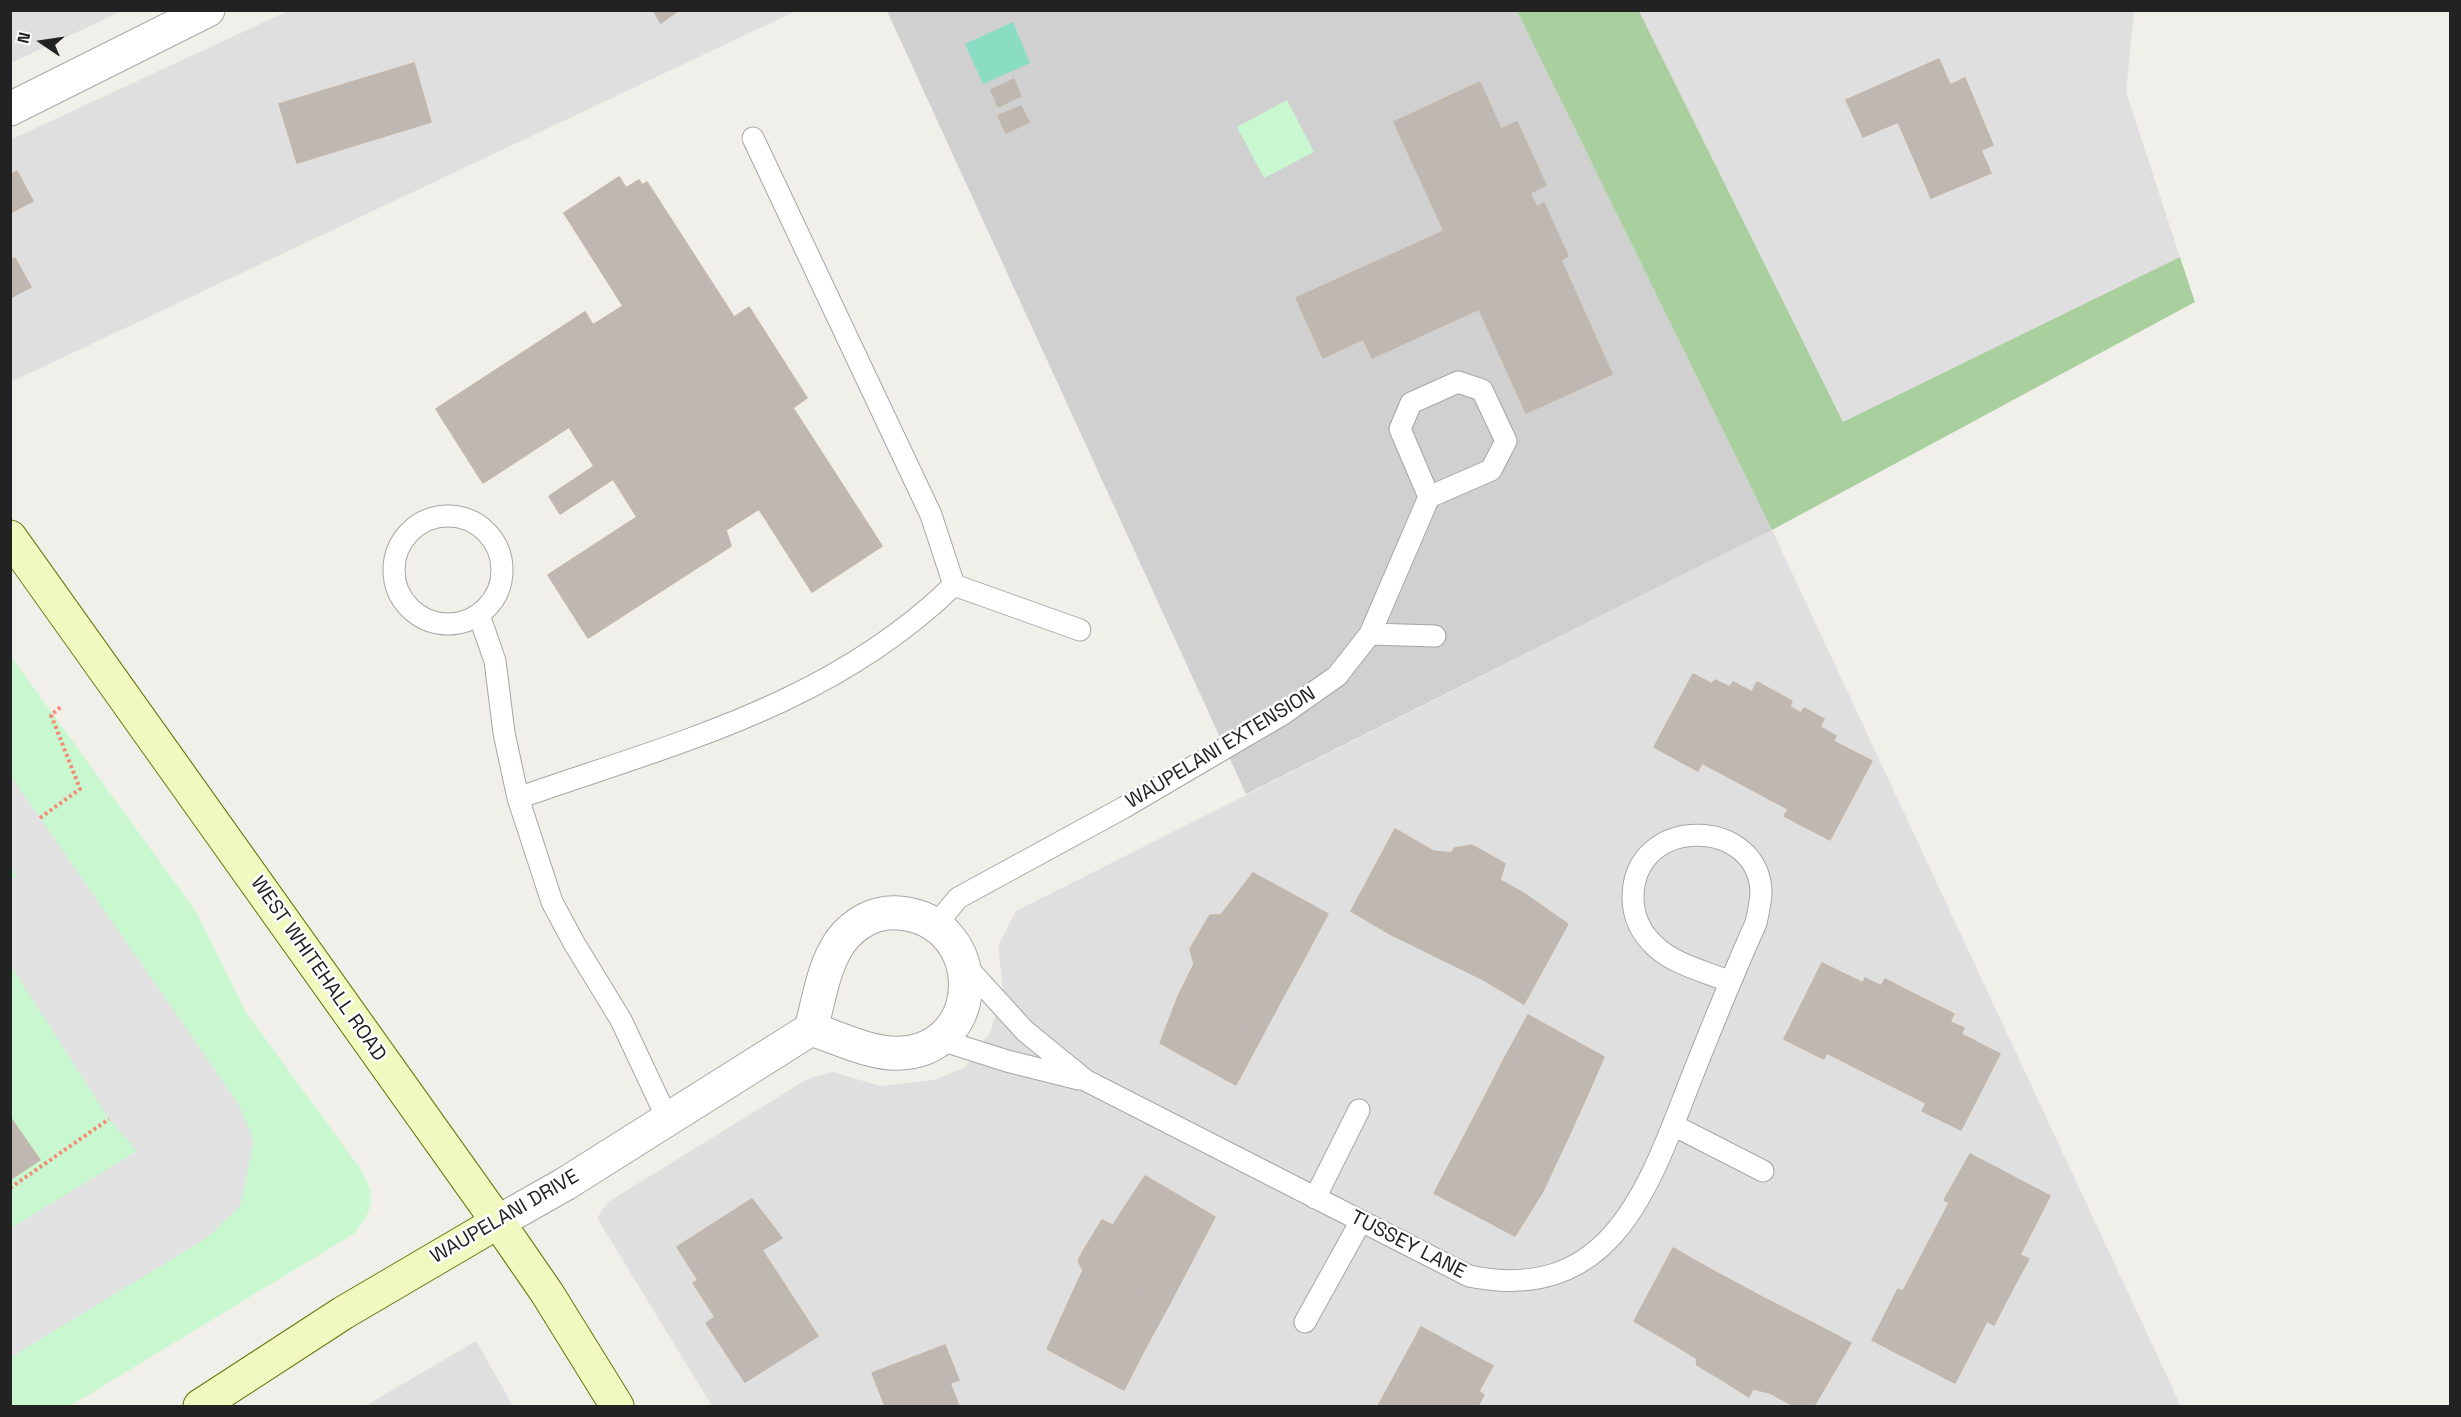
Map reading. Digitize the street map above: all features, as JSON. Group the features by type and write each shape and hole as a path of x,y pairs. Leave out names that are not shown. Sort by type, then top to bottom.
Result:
{"main road":[{"name":"WEST WHITEHALL ROAD","path":"10,537 498,1222 547,1293 617,1407"},
{"name":"WAUPELANI DRIVE","path":"200,1407 343,1313 498,1222"}],"street":[{"path":"10,109 208,10"},
{"path":"890,912 909,914 935,926 955,945 963,963 967,984 964,1005 954,1025 941,1040 906,1053 889,1053 812,1029 829,963 840,942 854,927 871,916 890,912"},
{"name":"WAUPELANI DRIVE","path":"498,1222 565,1184 812,1029"}],"lane":[{"path":"753,138 931,515 954,585"},
{"path":"1458,382 1482,390 1506,441 1491,470 1429,497 1400,429 1411,403 1458,382"},
{"name":"WAUPELANI EXTENSION","path":"935,926 958,898 1123,808 1283,714 1337,676 1370,634 1429,497"},
{"path":"442,516 461,517 477,524 495,543 503,569 500,587 492,603 479,615 462,623 445,625 427,621 412,611 401,597 394,581 394,563 400,546 410,531 425,520 442,516"},
{"path":"954,585 1080,630"},
{"path":"518,798 748,717 834,676 886,644 929,610 954,585"},
{"path":"479,615 495,661 504,733 518,798 552,902 574,944 621,1020 668,1118"},
{"path":"1370,634 1435,636"},
{"name":"TUSSEY LANE","path":"963,963 1025,1032 1085,1080 1469,1276 1492,1281 1533,1280 1584,1261 1619,1230 1646,1188 1673,1125 1756,923 1761,894 1756,872 1744,854 1724,839 1702,833 1679,836 1659,846 1647,857 1634,886 1633,908 1642,931 1656,948 1730,982"},
{"name":"TUSSEY LANE","path":"941,1040 1006,1061 1085,1080"},
{"path":"1315,1197 1359,1110"},
{"path":"1673,1125 1763,1171"},
{"path":"1305,1322 1361,1221"}],"path":[{"path":"40,818 80,789 51,715 62,706"},
{"path":"10,1188 109,1119"}],"shaded area":[{"path":"11,10 122,10 122,11 11,63"},
{"path":"288,11 796,11 11,382 10,140"},
{"path":"887,11 1517,11 1772,530 1246,794"},
{"path":"1639,11 2134,11 2126,92 2180,257 1843,423"},
{"path":"1772,530 2181,1406 712,1406 597,1218 608,1202 809,1078 833,1072 880,1086 934,1080 965,1067 991,1031 1003,987 998,946 1016,911"},
{"path":"11,776 238,1103 254,1141 240,1206 207,1238 11,1357 11,1228 137,1151 109,1119 11,966 11,880 17,876 11,868"},
{"path":"476,1341 513,1406 365,1406"}],"green space":[{"path":"1517,11 1639,11 1843,422 2180,257 2195,302 1772,530"},
{"path":"1013,22 1030,63 983,84 965,44"},
{"path":"1287,100 1314,152 1264,178 1237,127"},
{"path":"10,655 197,913 245,1011 362,1171 371,1197 369,1210 355,1233 70,1406 11,1406"}],"building":[{"path":"653,10 679,10 661,23"},
{"path":"1939,59 1950,85 1965,78 1993,145 1981,150 1991,173 1931,198 1898,122 1863,137 1846,100"},
{"path":"414,63 431,122 297,163 279,104"},
{"path":"1014,79 1021,96 998,107 991,90"},
{"path":"1480,82 1501,129 1517,122 1546,185 1530,193 1537,207 1544,203 1568,256 1561,260 1612,374 1526,413 1479,309 1372,358 1363,339 1323,358 1296,298 1444,231 1394,122"},
{"path":"1021,106 1029,122 1006,133 998,116"},
{"path":"17,171 33,201 10,213 10,175"},
{"path":"619,177 626,188 639,180 642,185 647,182 734,317 749,307 807,398 793,408 882,546 812,592 759,509 726,530 731,546 588,638 548,575 637,517 613,479 560,514 549,496 594,466 569,427 483,483 436,409 585,312 593,325 623,306 564,213"},
{"path":"15,258 31,287 10,298 10,260"},
{"path":"1693,674 1712,684 1715,680 1730,687 1733,682 1752,692 1757,682 1792,701 1790,707 1801,713 1804,708 1824,719 1820,727 1836,736 1833,741 1872,761 1830,840 1784,816 1788,809 1702,763 1698,771 1654,747"},
{"path":"1395,829 1433,851 1390,934 1351,911"},
{"path":"1471,845 1486,853 1439,958 1390,934 1433,851 1451,853 1455,848"},
{"path":"1486,853 1505,864 1500,880 1525,894 1484,980 1439,958"},
{"path":"1253,873 1328,914 1305,957 1221,915"},
{"path":"1525,894 1568,924 1524,1004 1484,980"},
{"path":"1210,915 1221,915 1305,957 1282,999 1190,949"},
{"path":"1190,949 1282,999 1259,1042 1179,994 1194,964"},
{"path":"1822,963 1863,983 1824,1059 1784,1039"},
{"path":"1865,978 1881,986 1885,979 1918,996 1876,1078 1827,1053"},
{"path":"1179,994 1259,1042 1236,1085 1160,1043"},
{"path":"1918,996 1954,1014 1950,1022 1964,1028 1926,1103 1876,1078"},
{"path":"1528,1015 1604,1057 1587,1096 1504,1059"},
{"path":"1961,1034 2000,1054 1961,1130 1922,1111"},
{"path":"1504,1059 1587,1096 1567,1140 1481,1104"},
{"path":"1481,1104 1567,1140 1543,1191 1458,1148"},
{"path":"10,1117 40,1160 10,1180"},
{"path":"1458,1148 1543,1191 1515,1236 1434,1193"},
{"path":"1970,1154 2050,1196 2026,1243 1944,1200"},
{"path":"1145,1176 1215,1217 1191,1263 1113,1225"},
{"path":"752,1199 782,1238 762,1250 818,1336 745,1382 706,1323 715,1317 693,1283 698,1280 677,1247"},
{"path":"1949,1203 2026,1243 2020,1255 2029,1259 2011,1292 1926,1247"},
{"path":"1102,1220 1191,1263 1169,1305 1082,1253"},
{"path":"1926,1247 2011,1292 1994,1325 1987,1321 1981,1333 1903,1291"},
{"path":"1673,1248 1710,1269 1670,1342 1634,1321"},
{"path":"1082,1253 1169,1305 1146,1347 1068,1303 1083,1270 1078,1261"},
{"path":"1710,1269 1762,1297 1719,1378 1697,1365 1696,1358 1670,1342"},
{"path":"1898,1289 1981,1333 1955,1383 1872,1340"},
{"path":"1762,1297 1811,1322 1770,1393 1753,1389 1749,1397 1719,1378"},
{"path":"1068,1303 1146,1347 1124,1390 1047,1349"},
{"path":"1811,1322 1851,1343 1814,1406 1794,1406 1770,1393"},
{"path":"1421,1327 1493,1366 1479,1391 1484,1395 1478,1406 1378,1406"},
{"path":"945,1345 959,1380 950,1383 959,1406 885,1406 872,1373"}]}
